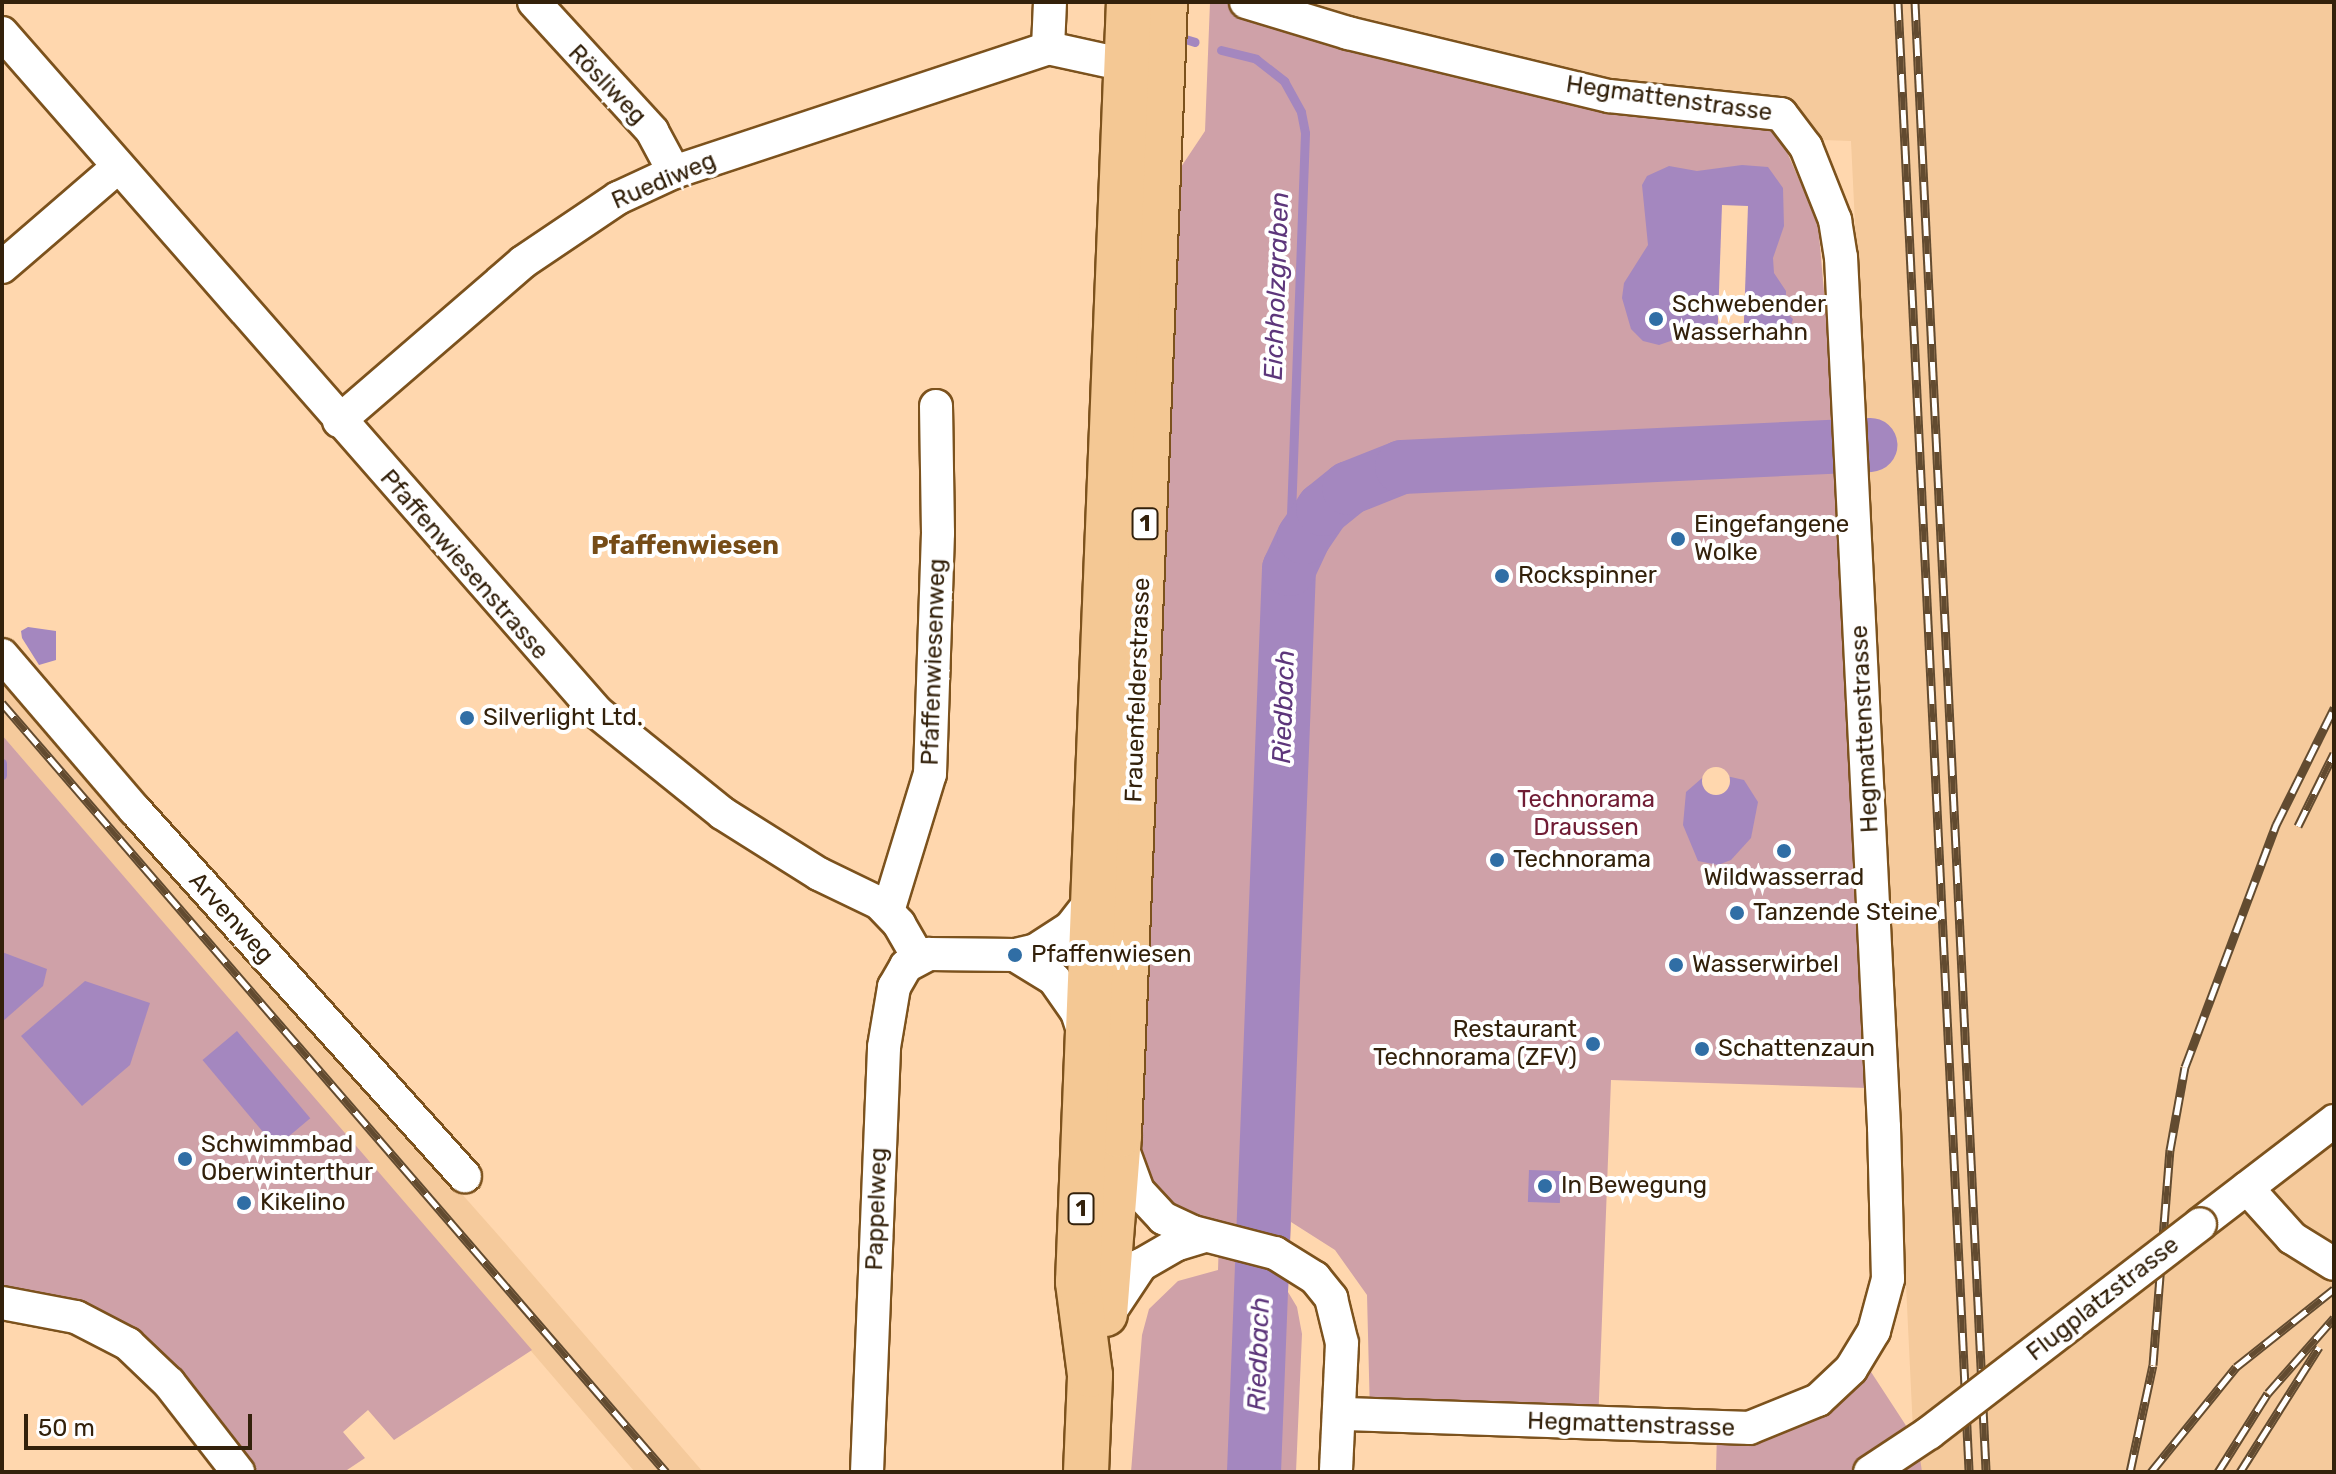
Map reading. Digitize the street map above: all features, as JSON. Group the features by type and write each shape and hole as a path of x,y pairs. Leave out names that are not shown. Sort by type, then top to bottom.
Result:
{"main road":[{"name":"Frauenfelderstrasse","path":"1086,1472 1090,1375 1078,1282 1129,2"},
{"name":"Frauenfelderstrasse","path":"1090,1375 1103,1327 1119,1135 1165,2"}],"street":[{"name":"Rösliweg","path":"534,2 652,131 674,172"},
{"path":"1050,2 1048,48 1126,65"},
{"name":"Hegmattenstrasse","path":"1246,2 1348,33 1609,96 1781,114 1801,137 1839,235 1888,1262 1885,1299 1867,1344 1851,1369 1818,1400 1749,1428 1340,1414"},
{"name":"Pfaffenwiesenstrasse","path":"2,33 559,673 631,744 722,813 888,911 918,957"},
{"name":"Ruediweg","path":"339,421 548,242 592,212 674,172 1048,48"},
{"path":"2,267 118,167"},
{"name":"Pfaffenwiesenweg","path":"888,911 930,774 938,533 936,406"},
{"name":"Arvenweg","path":"2,655 135,810 465,1176"},
{"path":"918,957 935,953 1015,955 1054,941 1083,915 1093,899"},
{"path":"1015,955 1054,979 1077,1012 1087,1042"},
{"name":"Pappelweg","path":"867,1472 886,1025 897,980 918,957"},
{"name":"Flugplatzstrasse","path":"1870,1472 1929,1433 2334,1121"},
{"path":"1119,1135 1131,1177 1144,1201 1163,1218 1205,1236 1238,1240 1289,1260 1324,1287 1337,1310 1342,1343 1336,1472"},
{"path":"2247,1188 2274,1220 2334,1264"},
{"path":"1103,1327 1118,1294 1141,1265 1175,1245 1205,1236"},
{"path":"2,1303 76,1317 128,1344 169,1383 238,1472"}],"shaded area":[{"path":"1246,2 2334,2 2334,1472 1915,1472 1851,141 1823,140 1806,147 1793,124 1656,101"},
{"path":"1742,165 1768,167 1783,188 1784,226 1773,258 1774,273 1786,291 1786,312 1793,319 1789,331 1770,337 1688,335 1659,345 1643,341 1631,329 1622,298 1624,283 1648,245 1642,185 1647,176 1669,166 1697,171"},
{"path":"28,627 56,631 56,660 39,665 22,638 21,631"},
{"path":"2,674 507,1245 703,1472 635,1472 2,735"},
{"path":"1709,772 1744,780 1758,802 1751,838 1731,860 1718,865 1698,861 1683,825 1686,792"},
{"path":"2,952 47,969 43,986 2,1022"},
{"path":"85,981 150,1003 130,1065 82,1106 21,1036"},
{"path":"237,1031 310,1118 276,1147 203,1060"},
{"path":"1529,1170 1561,1171 1560,1203 1528,1202"}],"green space":[{"name":"Technorama Draussen","path":"1210,2 1246,2 1763,123 1780,136 1818,223 1834,406 1868,1088 1611,1080 1598,1425 1370,1415 1367,1295 1335,1250 1291,1222 1288,1292 1297,1307 1302,1334 1296,1472 1131,1472 1142,1335 1149,1309 1178,1281 1218,1270 1219,1238 1131,1177 1141,1118 1181,167 1205,131"},
{"name":"Schwimmbad Oberwinterthur","path":"2,735 532,1350 394,1440 368,1410 343,1432 365,1458 344,1472 255,1472 76,1302 2,1292"},
{"path":"1860,1355 1918,1444 1922,1472 1716,1472 1717,1430 1749,1428"}],"pier":[{"path":"1722,205 1748,206 1743,341 1717,340"},
{"path":"1716,767 1726,771 1730,781 1726,791 1716,795 1706,791 1702,781 1706,771"}],"waterway":[{"name":"Eichholzgraben","path":"1185,39 1195,42"},
{"name":"Eichholzgraben","path":"1221,50 1256,59 1284,81 1301,112 1305,133 1289,569"},
{"name":"Riedbach","path":"1254,1472 1289,569 1304,537 1323,509 1349,488 1402,467 1870,445"},
{"path":"2,763 2,775"}],"railway":[{"path":"1898,2 1969,1472"},
{"path":"1915,2 1986,1472"},
{"path":"2,703 666,1472"},
{"path":"2130,1472 2153,1365 2170,1150 2185,1067 2276,825 2334,708"},
{"path":"2298,826 2334,753"},
{"path":"2151,1472 2236,1367 2334,1289"},
{"path":"2218,1472 2268,1393 2334,1318"},
{"path":"2240,1472 2319,1347"}],"place":[{"name":"Schwebender Wasserhahn","path":"1656,319"},
{"name":"Eingefangene Wolke","path":"1678,539"},
{"name":"Rockspinner","path":"1502,576"},
{"name":"Silverlight Ltd.","path":"467,718"},
{"name":"Wildwasserrad","path":"1784,851"},
{"name":"Technorama","path":"1497,860"},
{"name":"Tanzende Steine","path":"1737,913"},
{"name":"Pfaffenwiesen","path":"1015,955"},
{"name":"Wasserwirbel","path":"1676,965"},
{"name":"Restaurant Technorama (ZFV)","path":"1593,1044"},
{"name":"Schattenzaun","path":"1702,1049"},
{"name":"Schwimmbad Oberwinterthur","path":"185,1159"},
{"name":"In Bewegung","path":"1545,1186"},
{"name":"Kikelino","path":"244,1203"}],"district":[{"name":"Pfaffenwiesen","path":"685,546"}]}
